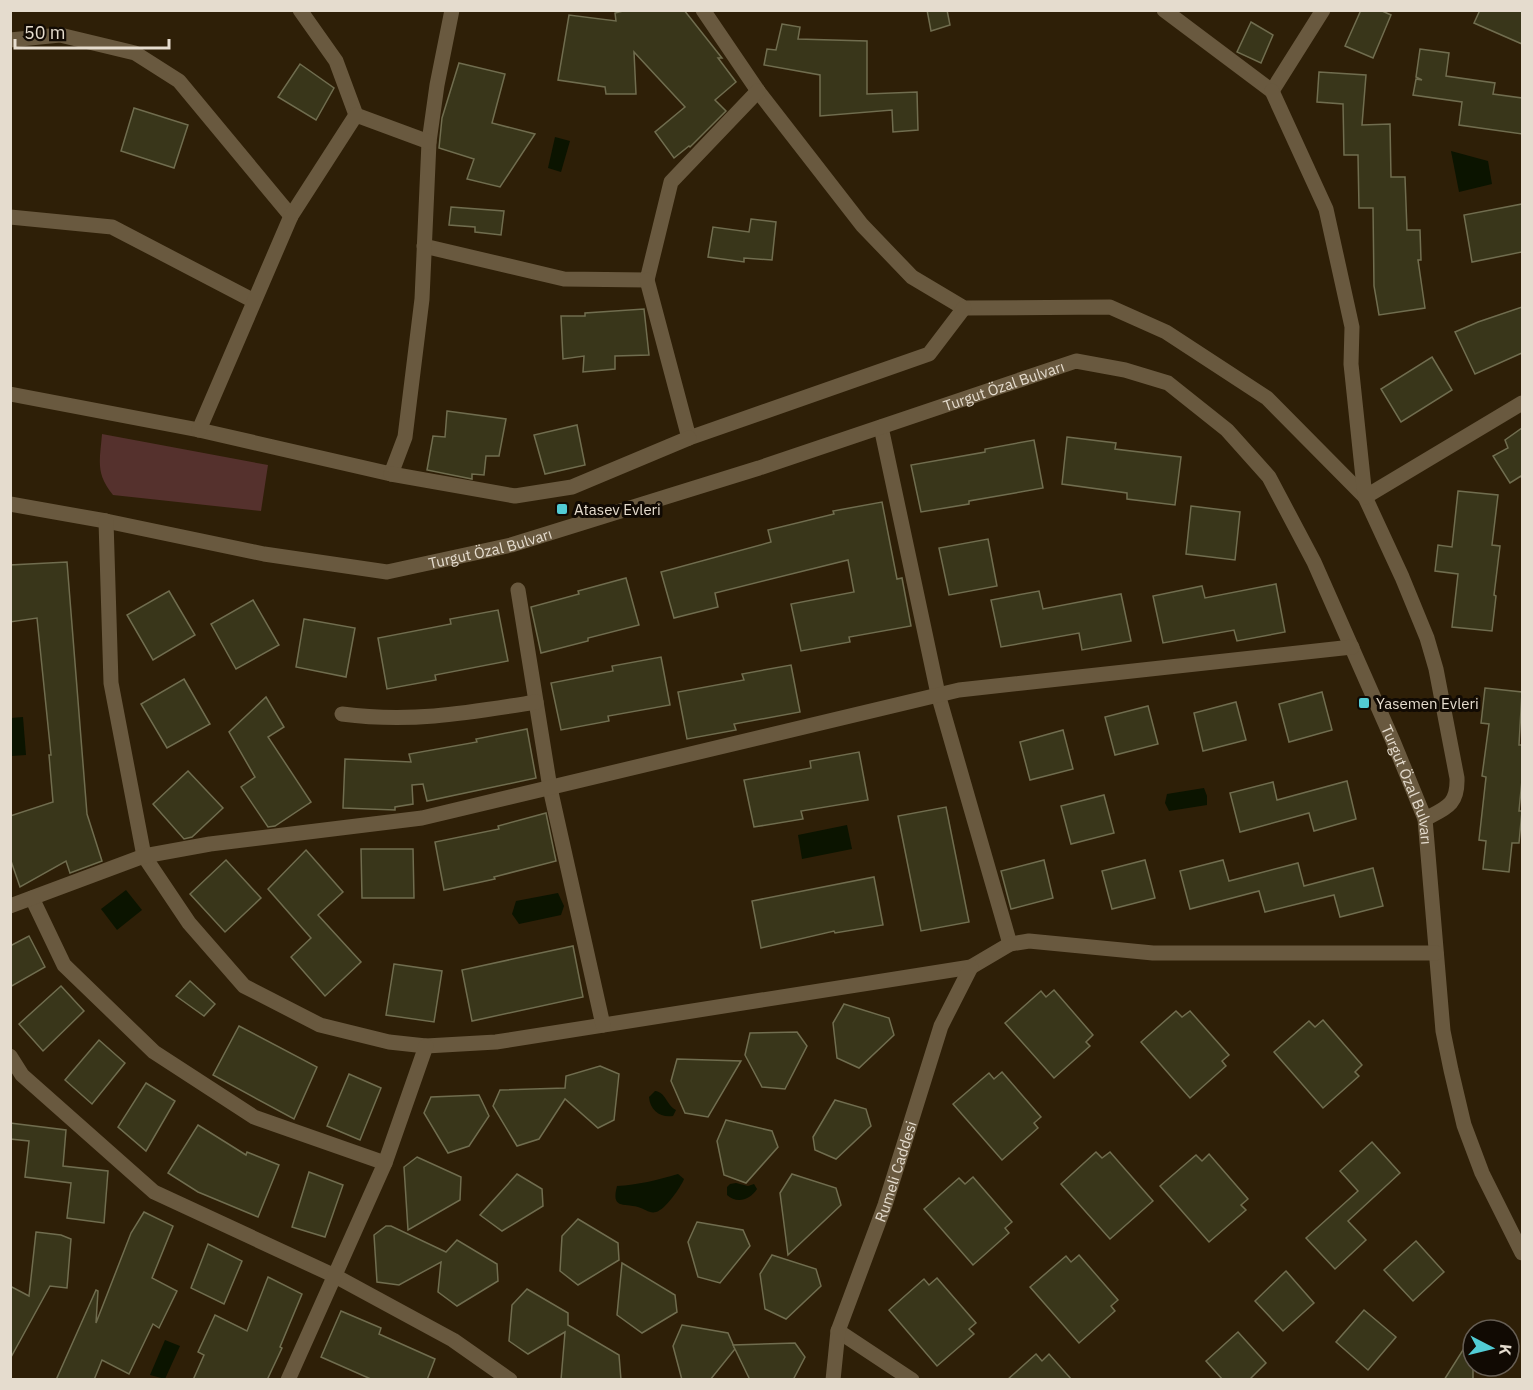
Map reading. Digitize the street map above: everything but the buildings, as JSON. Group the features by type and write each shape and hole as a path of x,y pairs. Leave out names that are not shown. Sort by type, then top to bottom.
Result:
{"street":[{"path":"300,10 336,61 356,115 429,142"},
{"path":"390,474 405,437 422,300 429,142 437,85 452,10"},
{"path":"703,10 758,91 862,225 912,277 964,308 1110,307 1166,332 1267,398 1365,497"},
{"path":"1164,10 1272,90 1326,209 1352,327 1351,364 1365,497 1427,638 1436,669 1456,778 1456,793 1450,805 1425,819"},
{"path":"1272,90 1323,10"},
{"path":"10,40 60,35 135,53 178,81 291,216"},
{"path":"689,438 647,280 671,182 758,91"},
{"path":"200,430 291,216 356,115"},
{"path":"10,217 112,227 254,301"},
{"path":"424,246 564,279 647,280"},
{"path":"10,394 200,430 390,474 515,495 572,487 689,438 929,354 964,308"},
{"name":"Turgut Özal Bulvarı","path":"10,504 106,520 264,554 387,572 512,545 759,468 1076,361 1125,370 1168,383 1227,430 1269,477 1314,562 1394,741 1425,819 1443,1031 1464,1125 1482,1173 1522,1253"},
{"path":"1365,497 1522,402"},
{"path":"880,427 938,694 1010,944"},
{"path":"106,520 111,683 144,856 189,922 244,986 320,1025 389,1042 426,1046 496,1042 971,967 1010,944 1029,941 1153,953 1436,953"},
{"path":"518,590 550,788 603,1025"},
{"path":"10,906 144,856 210,844 422,818 938,694 1352,647"},
{"path":"342,714 372,718 422,718 536,702"},
{"path":"32,898 64,965 154,1052 254,1117 385,1163"},
{"name":"Rumeli Caddesi","path":"832,1380 838,1331 885,1205 940,1026 971,967"},
{"path":"288,1380 385,1163 426,1046"},
{"path":"10,1056 22,1074 154,1192 335,1276 453,1340 510,1380"},
{"path":"838,1331 912,1380"}],"shaded area":[{"path":"555,137 570,141 561,172 548,168"},
{"path":"1451,151 1488,161 1492,184 1459,192"},
{"path":"102,434 268,465 261,511 113,495 101,473"},
{"path":"23,717 26,755 11,756 11,718"},
{"path":"1204,788 1207,805 1169,811 1165,803 1167,794"},
{"path":"847,825 852,849 802,859 798,835"},
{"path":"126,890 142,910 117,930 101,909"},
{"path":"558,893 564,906 561,915 519,924 512,914 516,901"},
{"path":"655,1091 662,1094 676,1110 673,1116 660,1115 651,1106 649,1097"},
{"path":"678,1174 684,1179 682,1183 668,1203 656,1212 617,1202 617,1186 648,1182"},
{"path":"736,1183 748,1186 754,1184 757,1189 743,1200 731,1198 727,1195 727,1187"},
{"path":"165,1340 180,1346 165,1379 150,1375"}],"place":[{"name":"Atasev Evleri","path":"562,509"},
{"name":"Yasemen Evleri","path":"1364,703"}]}
